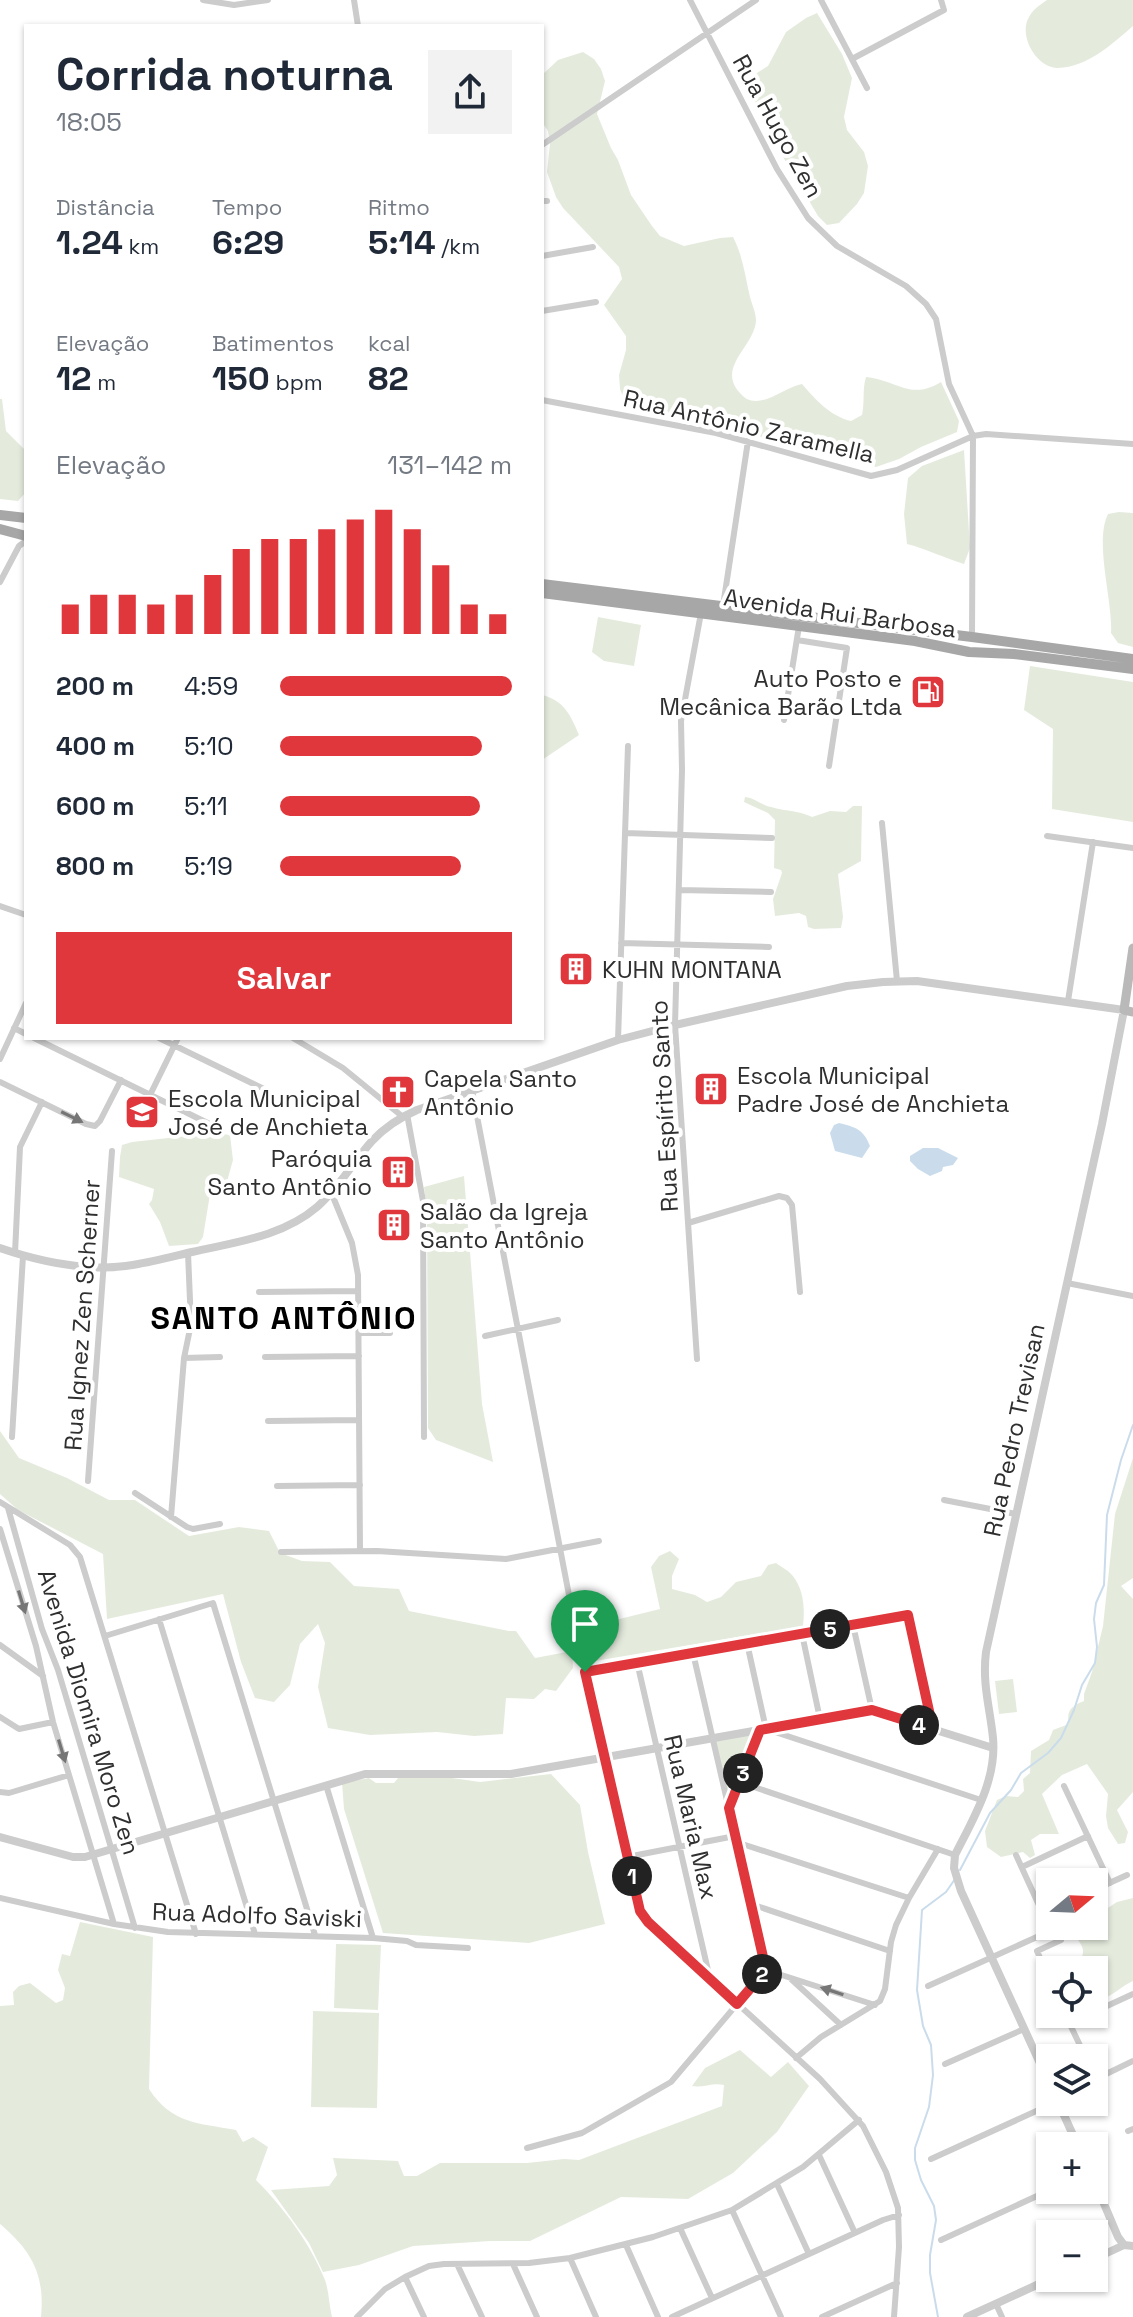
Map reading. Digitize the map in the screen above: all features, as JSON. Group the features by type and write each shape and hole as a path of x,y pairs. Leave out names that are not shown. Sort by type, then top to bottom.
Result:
{"main road":[{"path":"0,515 24,519"},
{"path":"0,529 22,539"},
{"name":"Avenida Rui Barbosa","path":"544,584 1133,659"},
{"name":"Avenida Rui Barbosa","path":"544,593 934,644 971,653 1026,655 1133,669"},
{"path":"971,653 978,650 981,644 974,637"},
{"path":"1129,1011 1133,948"}],"street":[{"path":"203,0 234,5 268,0"},
{"path":"354,0 358,24"},
{"name":"Rua Hugo Zen","path":"690,0 777,169 808,218 837,246 897,279 917,294 932,312 949,384 973,436 974,637"},
{"path":"544,144 756,0"},
{"path":"821,0 867,88"},
{"path":"852,59 944,10 941,0"},
{"path":"544,256 593,247"},
{"path":"544,311 596,302"},
{"name":"Rua Antônio Zaramella","path":"544,400 748,441 871,476 897,470 973,436 998,433 1133,444"},
{"path":"723,606 748,441"},
{"path":"0,582 22,539"},
{"name":"Rua Espírito Santo","path":"697,1359 675,1025 681,721 701,613"},
{"path":"784,720 799,626"},
{"path":"797,640 847,648 829,766"},
{"path":"618,1040 628,746"},
{"path":"882,823 897,981"},
{"path":"625,833 772,838"},
{"path":"1047,836 1133,848"},
{"path":"1068,1001 1093,842"},
{"path":"679,890 771,892"},
{"path":"0,906 24,914"},
{"path":"621,943 769,947"},
{"path":"0,1248 56,1263 103,1268 136,1265 261,1236 284,1228 316,1208 372,1141 405,1116 618,1040 847,986 897,981 936,983 1129,1011"},
{"path":"0,1059 24,1007"},
{"name":"Rua Pedro Trevisan","path":"955,1855 990,1774 993,1748 985,1691 985,1664 1129,1011"},
{"path":"14,1028 24,1033"},
{"path":"38,1040 222,1130"},
{"path":"163,1040 268,1091"},
{"path":"150,1095 177,1040"},
{"path":"296,1040 343,1068 405,1116 423,1201 424,1437"},
{"path":"0,1082 95,1126 121,1080"},
{"path":"472,1090 585,1672 638,1904 643,1916 859,2120 897,2201 899,2247 894,2317"},
{"path":"12,1437 20,1147 42,1102"},
{"name":"Rua Ignez Zen Scherner","path":"88,1481 112,1151"},
{"path":"331,1192 356,1255 360,1551"},
{"path":"688,1223 779,1196 787,1198 792,1205 800,1292"},
{"path":"171,1517 184,1358 191,1314 188,1253"},
{"path":"1067,1283 1133,1296"},
{"path":"259,1292 358,1291"},
{"path":"485,1336 558,1320"},
{"path":"359,1333 390,1333"},
{"path":"265,1357 359,1356"},
{"path":"184,1358 220,1357"},
{"path":"268,1421 359,1420"},
{"path":"277,1486 360,1485"},
{"path":"135,1493 193,1529 220,1524"},
{"path":"944,1500 1016,1514"},
{"path":"0,1502 76,1551 83,1565 196,1934"},
{"name":"Avenida Diomira Moro Zen","path":"8,1508 135,1928"},
{"name":"Avenida Diomira Moro Zen","path":"0,1529 43,1676 53,1722 114,1924"},
{"path":"281,1552 360,1551 497,1559 599,1541"},
{"path":"105,1636 213,1603 315,1935"},
{"path":"585,1672 908,1615 933,1729"},
{"path":"159,1619 255,1934"},
{"path":"853,1625 872,1710"},
{"path":"802,1634 820,1719"},
{"path":"729,1808 763,1730 747,1643"},
{"path":"0,1645 43,1676 58,1670"},
{"path":"693,1653 766,1970"},
{"name":"Rua Maria Max","path":"637,1662 710,1979"},
{"path":"0,1837 73,1857 93,1856 373,1773 500,1775 872,1710 993,1748"},
{"path":"0,1717 19,1729 53,1722"},
{"path":"763,1730 981,1800"},
{"path":"0,1792 9,1793 69,1775"},
{"path":"739,1782 955,1855 954,1871 958,1885 1036,2055"},
{"path":"326,1785 373,1938"},
{"path":"1064,1786 1110,1883 1127,1875"},
{"path":"1022,1867 1088,1836"},
{"path":"627,1857 736,1839 909,1898"},
{"path":"796,2058 814,2042 875,2005 883,1996 896,1925 938,1849"},
{"path":"1016,1855 1036,1892"},
{"name":"Rua Adolfo Saviski","path":"0,1898 135,1928 196,1934 373,1938 407,1941 416,1945 468,1948"},
{"path":"751,1904 890,1951"},
{"path":"928,1986 1036,1938"},
{"path":"1039,1956 1037,1951 1061,1940"},
{"path":"766,1970 875,2005"},
{"path":"527,2148 582,2133 671,2082 766,1970"},
{"path":"788,1977 841,2025"},
{"path":"1108,2005 1133,1994"},
{"path":"945,2064 1024,2029"},
{"path":"1108,2073 1133,2061"},
{"path":"931,2159 1036,2112"},
{"path":"357,2317 365,2314 379,2293 405,2277 436,2265 513,2264 570,2258 626,2245 732,2210 819,2155 859,2120"},
{"path":"819,2155 855,2233"},
{"path":"777,2184 809,2254"},
{"path":"941,2240 1036,2196"},
{"path":"1104,2204 1118,2237 1129,2246"},
{"path":"732,2210 781,2317"},
{"path":"672,2317 899,2215"},
{"path":"680,2228 712,2298"},
{"path":"626,2245 658,2317"},
{"path":"1108,2254 1129,2246"},
{"path":"570,2258 596,2317"},
{"path":"457,2264 482,2317"},
{"path":"513,2264 537,2317"},
{"path":"405,2277 424,2317"},
{"path":"822,2317 897,2283"},
{"path":"967,2317 1036,2285"},
{"path":"996,2304 1002,2317"}],"shaded area":[{"path":"1047,0 1133,0 1133,26 1108,47 1079,64 1050,67 1036,57 1026,33 1031,14"},
{"path":"817,13 842,54 852,78 844,117 847,130 864,152 868,166 864,193 857,204 839,223 827,225 818,216 773,140 751,95 749,83 768,66 786,32"},
{"path":"583,52 594,59 601,69 605,81 597,114 631,195 660,236 684,246 733,237 756,321 732,374 734,384 742,395 751,400 762,400 802,384 830,411 851,421 862,415 866,377 912,390 941,382 959,421 957,432 876,467 625,402 619,375 626,350 626,336 604,305 622,279 619,267 563,208 547,172 550,144 544,125 544,73 558,60"},
{"path":"2,399 6,431 24,449 24,494 18,501 0,499"},
{"path":"964,450 970,548 964,564 907,544 904,514 908,478 922,466"},
{"path":"1133,513 1133,647 1118,643 1111,633 1103,556 1104,526 1108,514"},
{"path":"598,617 641,625 634,666 604,661 592,652"},
{"path":"1030,666 1133,682 1133,822 1052,809 1053,729 1024,710"},
{"path":"544,696 556,701 570,715 579,735 544,759"},
{"path":"745,797 812,817 830,811 846,812 853,806 862,806 861,861 838,874 843,917 841,928 808,927 806,916 799,913 775,916 773,899 782,873 774,868 775,820 768,813 744,802"},
{"path":"214,1133 230,1135 233,1160 226,1185 210,1194 203,1237 198,1244 169,1246 149,1204 154,1189 119,1177 122,1145"},
{"path":"464,1176 482,1404 493,1462 436,1440 428,1428 427,1212 424,1187"},
{"path":"0,1431 19,1458 109,1500 135,1500 189,1536 239,1527 269,1531 280,1553 302,1561 330,1562 354,1586 399,1589 409,1611 516,1631 535,1658 572,1651 573,1668 556,1691 545,1689 534,1699 506,1698 503,1734 474,1736 437,1732 370,1735 328,1728 318,1687 325,1643 318,1624 300,1644 290,1685 274,1702 255,1698 241,1662 223,1594 107,1619 103,1554 18,1510 0,1494"},
{"path":"1133,1458 1133,1578 1121,1586 1133,1599 1133,1792 1117,1810 1128,1832 1125,1843 1118,1844 1108,1828 1108,1794 1087,1764 1062,1775 1042,1794 1059,1834 1040,1834 1031,1840 1035,1855 1030,1858 1023,1852 1001,1857 987,1847 985,1831 997,1800 1006,1796 1018,1797 1024,1791 1023,1779 1030,1773 1031,1751 1049,1740 1053,1730 1069,1724 1071,1709 1084,1701 1103,1626 1115,1514"},
{"path":"670,1551 679,1559 672,1576 672,1589 707,1602 721,1597 736,1582 761,1576 768,1565 776,1563 790,1573 799,1586 804,1606 803,1626 589,1662 583,1628 660,1609 651,1567 659,1556"},
{"path":"1013,1679 1017,1712 999,1714 995,1681"},
{"path":"756,1733 728,1801 715,1740"},
{"path":"551,1774 580,1805 605,1924 529,1943 383,1933 344,1809 342,1783 369,1778 376,1783 394,1783 398,1778 438,1776 480,1782"},
{"path":"1133,1898 1133,1981 1108,1996 1108,1956 1082,1956 1078,1940 1108,1940 1108,1908"},
{"path":"80,1922 153,1937 149,2089 177,2116 236,2130 243,2142 253,2137 268,2147 256,2180 286,2214 312,2253 325,2280 332,2317 41,2317 41,2289 34,2265 20,2244 0,2224 0,2006 14,2005 13,1992 19,1986 30,1983 56,2003 63,2000 65,1988 58,1970 62,1954 70,1956"},
{"path":"336,1944 381,1945 378,2010 334,2008"},
{"path":"313,2011 379,2013 377,2108 311,2107"},
{"path":"740,2050 771,2077 788,2062 809,2086 777,2132 733,2173 688,2199 621,2197 530,2241 413,2246 359,2265 323,2272 309,2243 271,2190 329,2186 337,2175 333,2158 398,2161 404,2176 417,2176 440,2163 579,2160 722,2106 724,2085 692,2086 705,2068"}],"water":[{"path":"839,1123 855,1128 865,1136 870,1146 862,1158 835,1151 830,1133"},
{"path":"923,1148 938,1148 958,1158 953,1165 943,1167 942,1171 930,1176 910,1161 910,1156"}],"waterway":[{"path":"960,1870 990,1813 1011,1790 1021,1773 1048,1753 1061,1738 1082,1685 1095,1663 1094,1619 1096,1603 1104,1585 1107,1515 1133,1425"},
{"path":"938,2317 930,2273 936,2220 934,2206 915,2160 915,2148 929,2107 933,2075 931,2045 923,2026 917,1990 922,1910 946,1892 955,1879"}],"place":[{"name":"Auto Posto e Mecânica Barão Ltda","path":"928,692"},
{"name":"KUHN MONTANA","path":"576,969"},
{"name":"Escola Municipal Padre José de Anchieta","path":"711,1089"},
{"name":"Capela Santo Antônio","path":"398,1092"},
{"name":"Escola Municipal José de Anchieta","path":"142,1112"},
{"name":"Paróquia Santo Antônio","path":"398,1172"},
{"name":"Salão da Igreja Santo Antônio","path":"394,1225"}],"district":[{"name":"SANTO ANTÔNIO","path":"284,1318"}],"route":[{"path":"908,1615 933,1729 872,1710 760,1730 729,1808 766,1970 737,2004 648,1922 640,1911 585,1672 908,1615"}]}
